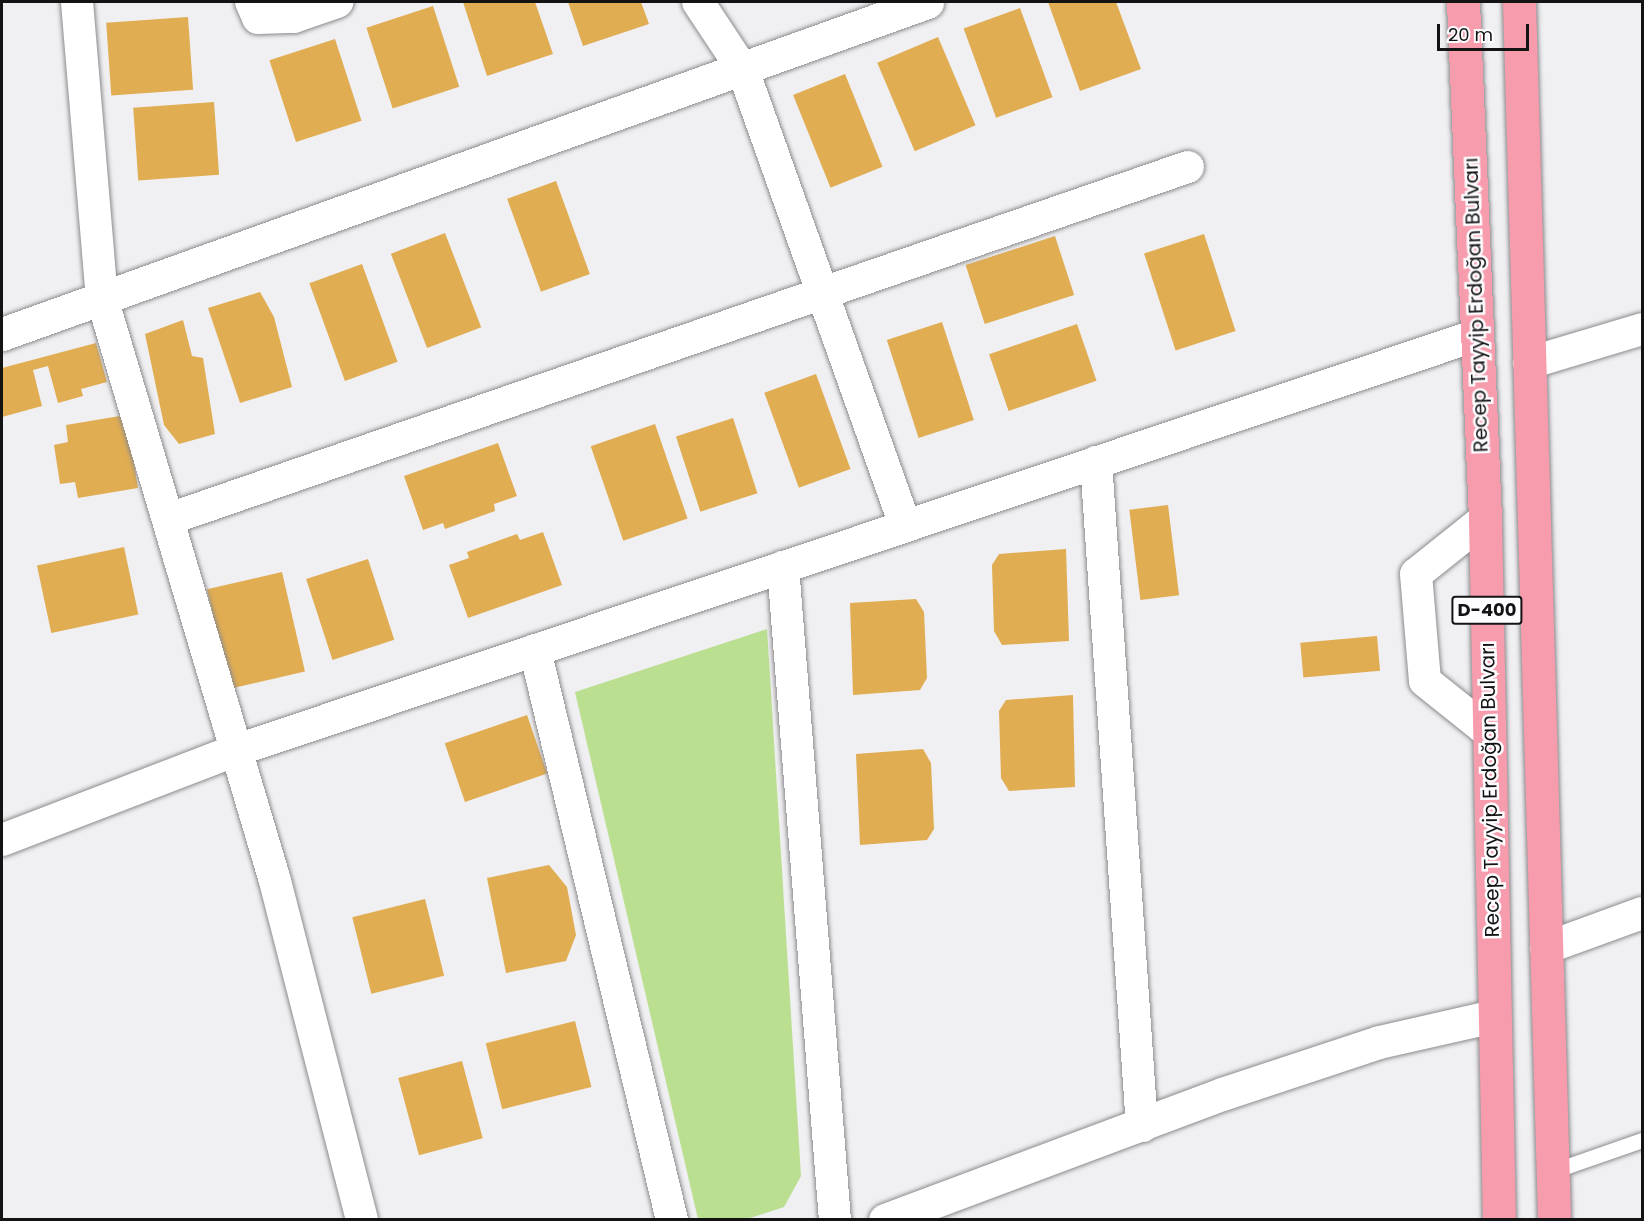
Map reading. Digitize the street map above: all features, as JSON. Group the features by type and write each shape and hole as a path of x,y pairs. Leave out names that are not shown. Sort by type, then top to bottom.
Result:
{"highway":[{"name":"Recep Tayyip Erdoğan Bulvarı","path":"1463,2 1485,519 1493,1016 1499,1220"},
{"name":"D-400","path":"1519,2 1554,1220"}],"street":[{"path":"77,2 102,298 237,750 362,1220"},
{"path":"251,2 258,18 294,17 337,2"},
{"path":"698,2 743,70 904,526"},
{"path":"2,334 413,183 743,70 880,9 927,2"},
{"path":"169,519 1188,167"},
{"path":"1529,363 1642,329"},
{"path":"2,840 237,750 1477,335"},
{"path":"1096,462 1142,1126"},
{"path":"1485,519 1416,574 1425,681 1489,732"},
{"path":"783,567 835,1220"},
{"path":"535,650 672,1220"},
{"path":"1546,948 1642,913"},
{"path":"885,1220 1379,1042 1493,1016"}],"lane":[{"path":"1553,1171 1642,1140"}],"green space":[{"path":"767,629 801,1176 784,1207 747,1219 698,1219 575,692"}],"building":[{"path":"463,2 535,2 553,54 487,76"},
{"path":"568,2 641,2 649,24 583,46"},
{"path":"1048,2 1116,2 1141,69 1080,91"},
{"path":"433,6 459,87 393,108 366,28"},
{"path":"1020,8 1052,97 996,118 964,29"},
{"path":"188,17 193,90 111,96 106,23"},
{"path":"938,37 976,125 915,151 877,63"},
{"path":"335,39 362,121 296,142 269,60"},
{"path":"845,74 882,167 831,188 793,95"},
{"path":"214,102 219,175 138,180 133,108"},
{"path":"556,181 590,274 541,292 507,199"},
{"path":"445,233 481,327 427,348 391,254"},
{"path":"1204,234 1236,331 1176,350 1144,253"},
{"path":"1055,236 1074,295 985,324 966,265"},
{"path":"362,264 398,362 345,381 309,283"},
{"path":"260,292 274,317 292,387 240,403 208,308"},
{"path":"183,320 192,356 203,358 215,434 179,444 164,425 145,334"},
{"path":"942,322 974,420 919,438 887,340"},
{"path":"1077,324 1097,381 1009,411 989,354"},
{"path":"96,343 107,382 81,389 83,396 58,403 48,366 33,370 42,406 2,417 2,368"},
{"path":"816,374 851,469 799,488 764,393"},
{"path":"126,415 138,488 78,498 75,482 60,484 54,445 68,442 66,425"},
{"path":"733,418 757,493 700,512 676,437"},
{"path":"655,424 688,519 623,541 591,446"},
{"path":"498,443 517,496 494,504 495,511 445,529 443,523 423,530 404,476"},
{"path":"1168,505 1179,595 1140,600 1129,510"},
{"path":"543,532 562,585 468,618 449,565 469,558 467,552 517,534 520,540"},
{"path":"124,547 138,614 51,633 37,566"},
{"path":"1066,549 1069,641 1002,645 994,631 992,565 999,554"},
{"path":"368,559 394,640 332,660 306,579"},
{"path":"282,572 305,671 230,689 207,589"},
{"path":"916,599 924,612 927,678 920,690 853,695 850,603"},
{"path":"1377,636 1380,671 1303,678 1300,643"},
{"path":"1073,695 1075,787 1009,791 1001,778 999,711 1006,700"},
{"path":"527,715 547,774 465,802 445,743"},
{"path":"923,749 931,763 934,829 927,840 860,845 856,754"},
{"path":"549,865 567,887 576,935 566,961 506,973 487,878"},
{"path":"425,899 444,976 371,994 352,917"},
{"path":"575,1021 591,1087 502,1109 486,1043"},
{"path":"462,1061 483,1138 419,1155 398,1078"}]}
